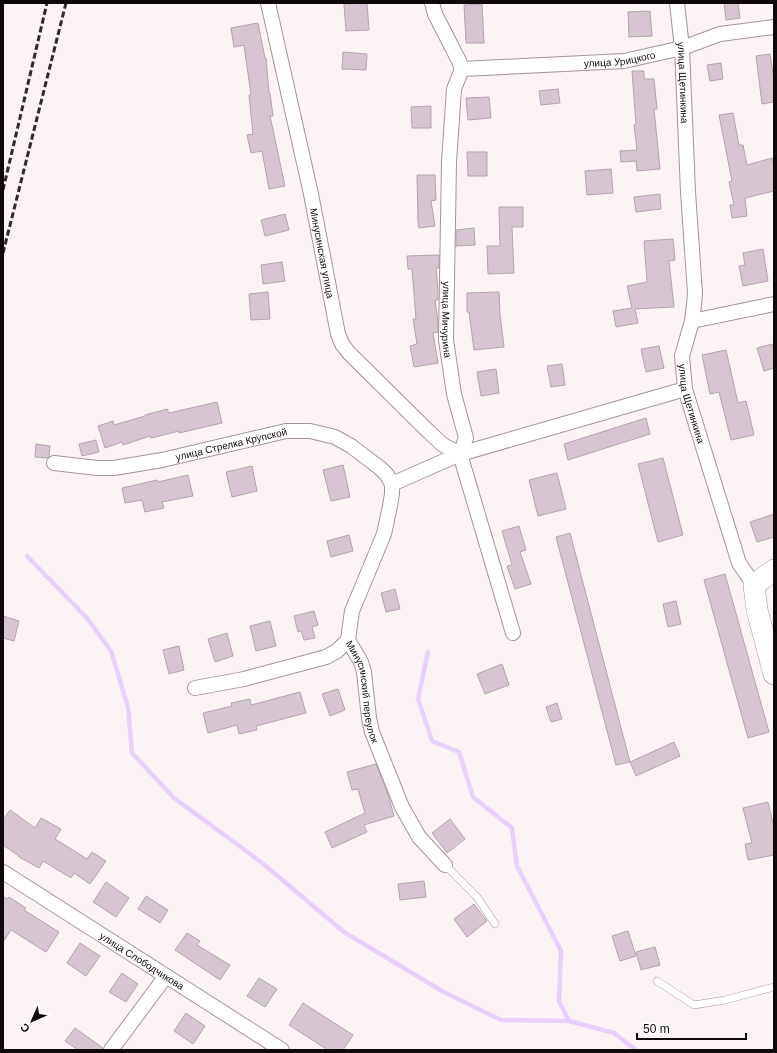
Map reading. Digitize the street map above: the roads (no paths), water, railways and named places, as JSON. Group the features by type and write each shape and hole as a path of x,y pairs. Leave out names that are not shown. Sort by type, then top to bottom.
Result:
{"main road":[{"path":"754,585 774,570"},
{"name":"улица Щетинкина","path":"754,585 757,610 774,674"}],"street":[{"name":"Минусинская улица","path":"268,3 311,194 338,334 342,344 349,353 418,422 443,445 460,454"},
{"path":"432,3 435,14 460,61 462,69"},
{"name":"улица Щетинкина","path":"677,3 682,48 695,293 692,321 682,356 685,389 739,563 754,585"},
{"name":"улица Урицкого","path":"462,69 624,60 682,48 720,34 774,27"},
{"name":"улица Мичурина","path":"460,454 466,438 454,394 446,340 450,162 454,89 462,69"},
{"path":"692,321 774,304"},
{"path":"392,484 460,454 685,389"},
{"name":"улица Стрелка Крупской","path":"54,463 97,468 114,468 162,460 286,432 310,431 334,437 351,446 380,468 387,475 392,484"},
{"path":"460,454 513,633"},
{"name":"Минусинский переулок","path":"392,484 392,494 384,534 352,611 348,640 361,662 364,672 372,732 402,807 419,837 447,867"},
{"path":"195,688 244,679 326,657 337,651 348,640"},
{"name":"улица Слободчикова","path":"3,872 282,1050"},
{"path":"112,1050 166,976"}],"lane":[{"path":"447,867 477,897 495,924"},
{"path":"657,981 694,1005 725,1000 774,987"}],"waterway":[{"path":"27,556 87,618 111,651 128,707 132,753 174,798 261,862 344,932 442,991 501,1020 569,1021 614,1033 636,1050"},
{"path":"428,652 418,699 432,741 459,752 473,797 512,828 517,866 561,951 559,1001 569,1021"}],"railway":[{"path":"3,190 47,3"},
{"path":"3,253 66,3"}]}
